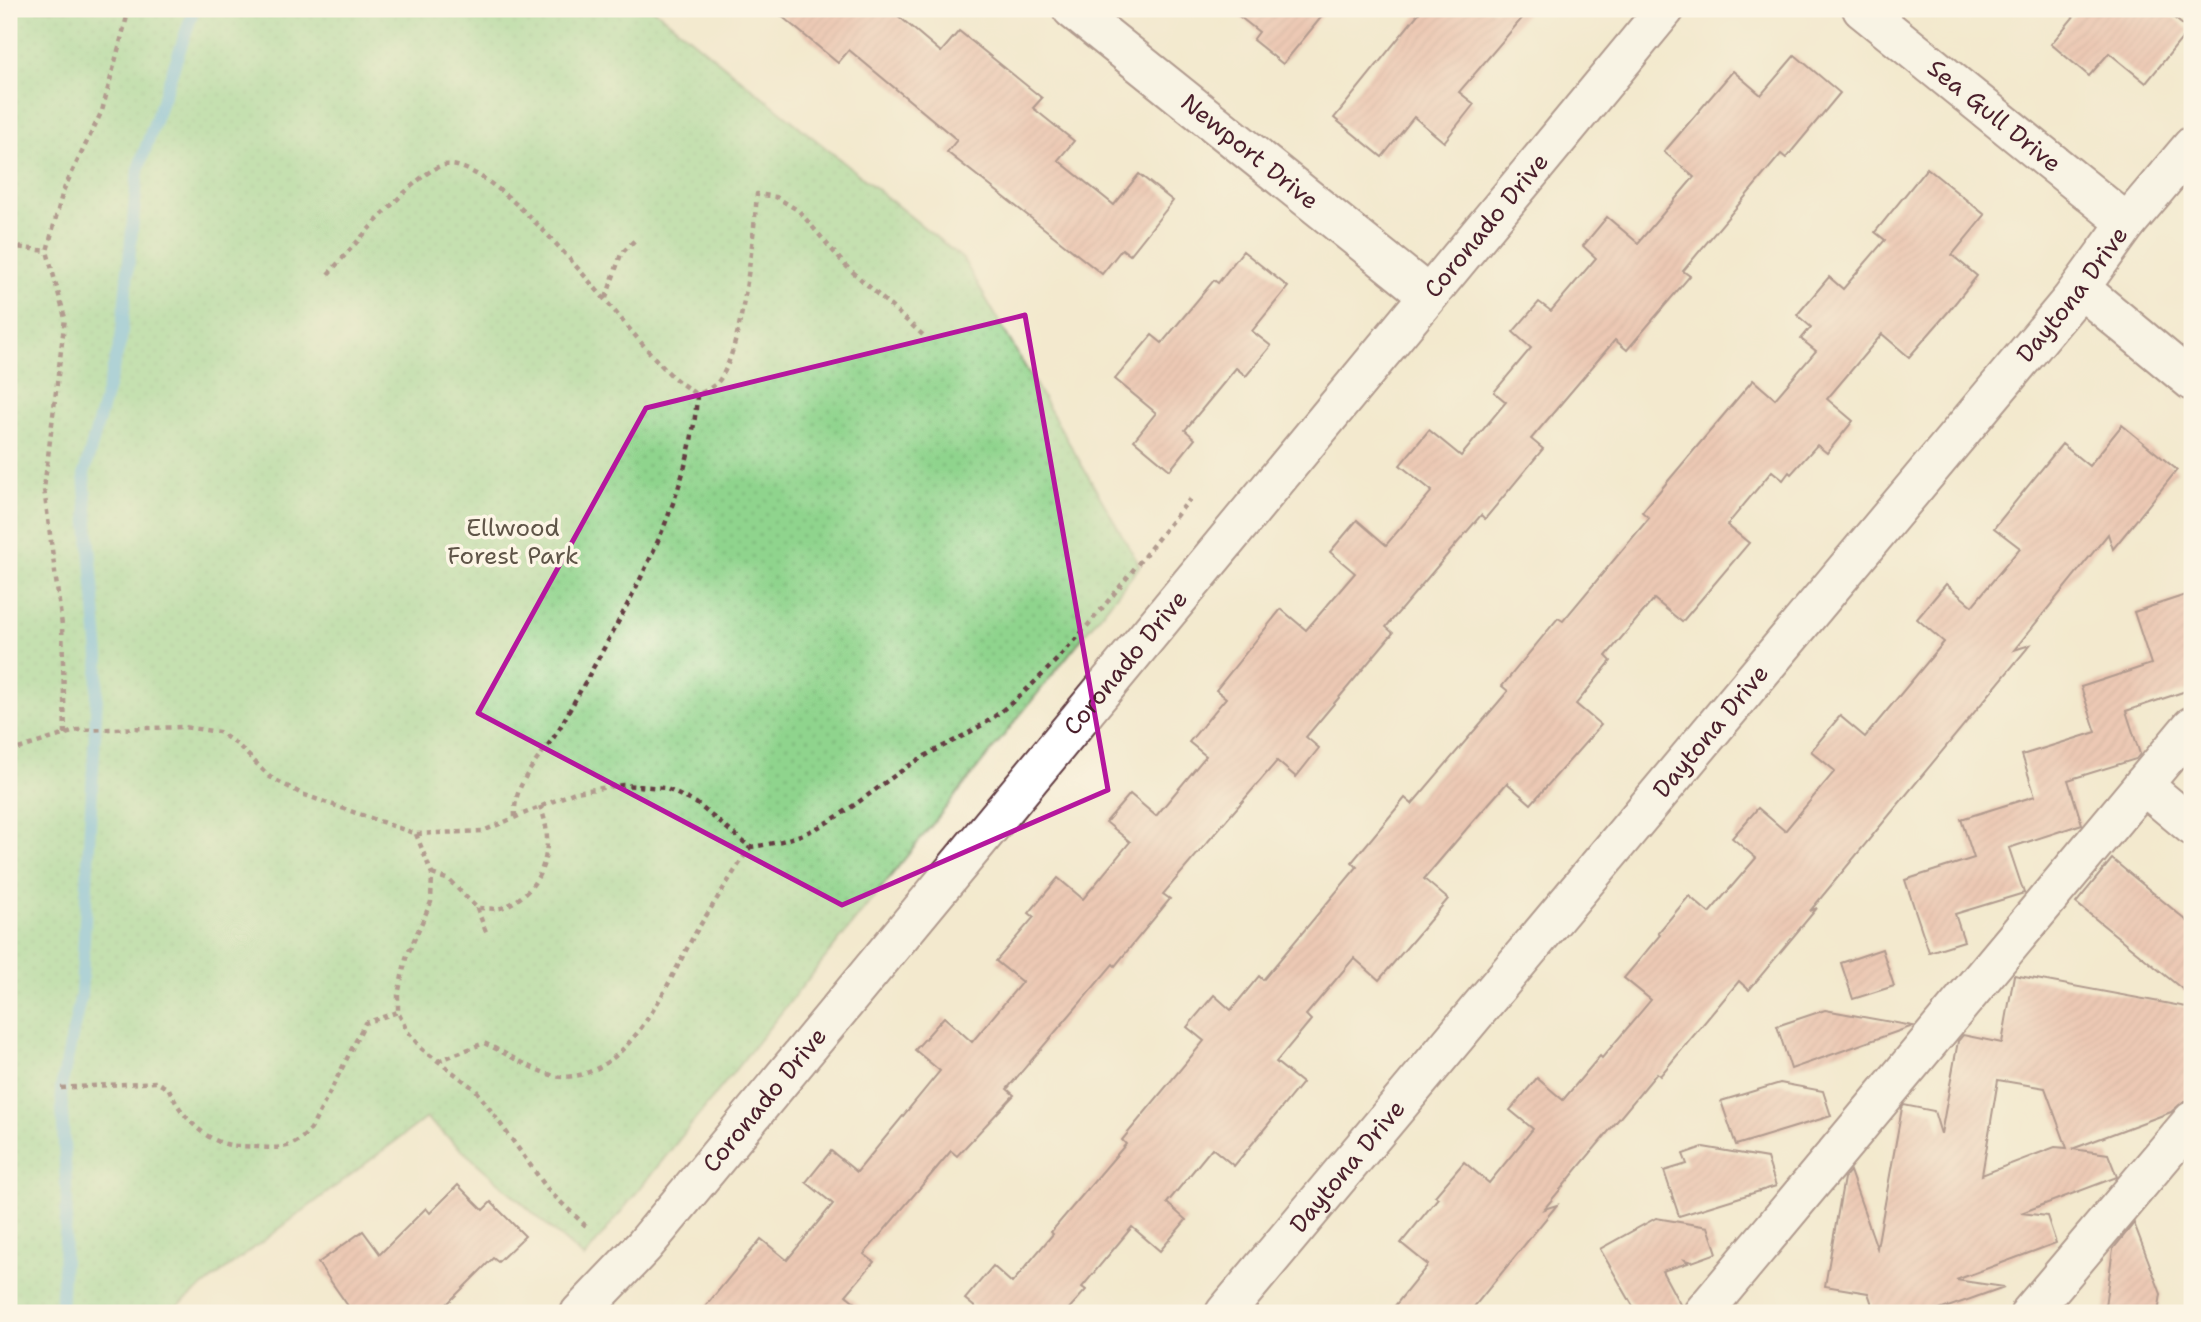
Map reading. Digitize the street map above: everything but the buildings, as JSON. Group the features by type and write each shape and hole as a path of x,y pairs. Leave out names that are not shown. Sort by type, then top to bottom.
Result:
{"street":[{"name":"Newport Drive","path":"1072,9 1427,294"},
{"name":"Coronado Drive","path":"580,1313 653,1236 1164,618 1427,294 1665,9"},
{"name":"Sea Gull Drive","path":"1862,9 2127,223"},
{"name":"Daytona Drive","path":"1225,1313 2080,288 2127,223 2192,146"},
{"path":"2080,288 2192,382"},
{"path":"1703,1313 2192,726"},
{"path":"2143,785 2192,826"},
{"path":"2030,1313 2192,1121"}],"path":[{"path":"65,734 62,625 44,489 65,318 47,251 63,191 102,111 129,9"},
{"path":"328,274 421,176 444,165 467,170 495,185 606,299 668,373 697,395"},
{"path":"697,395 717,383 729,357 745,300 757,194 776,197 799,211 845,265 924,336"},
{"path":"606,299 621,254 636,239"},
{"path":"9,246 47,251"},
{"path":"515,817 514,800 528,772 550,746 638,587 695,434 697,395"},
{"path":"9,752 78,730 184,727 219,732 238,745 270,777 302,794 416,834 483,831 575,792 623,785 665,788 696,803 750,846 786,842 833,821 906,767 990,719 1048,670 1190,499"},
{"path":"477,908 502,908 523,896 539,876 550,836 540,806"},
{"path":"416,834 432,874 431,902 406,958 398,995 398,1012 407,1031 437,1061 476,1090 549,1191 587,1227"},
{"path":"437,1061 484,1043 557,1077 581,1076 600,1066 627,1043 661,1002 695,934 750,846"},
{"path":"432,874 449,880 477,908 486,932"},
{"path":"61,1088 156,1083 169,1089 175,1104 192,1123 224,1144 284,1149 299,1143 311,1129 365,1023 398,1012"}],"highlighted area":[{"path":"1025,315 1108,790 842,905 478,713 646,408"}],"green space":[{"name":"Ellwood Forest Park","path":"9,9 654,9 963,259 1140,566 584,1258 426,1118 168,1313 9,1313"}],"waterway":[{"path":"61,1313 67,1201 61,1088 81,995 99,657 84,474 121,340 138,170 194,9"}]}
